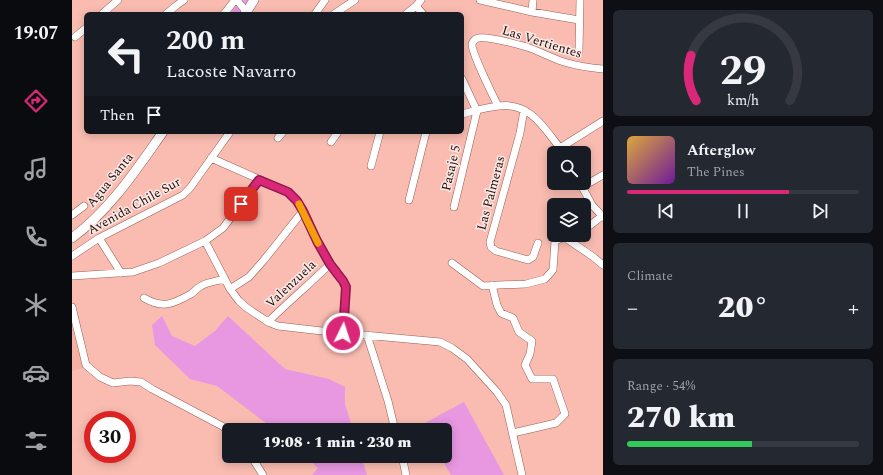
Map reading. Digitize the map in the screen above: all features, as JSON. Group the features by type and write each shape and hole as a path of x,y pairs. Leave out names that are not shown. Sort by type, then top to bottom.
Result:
{"main road":[{"path":"247,12 254,0"},
{"name":"Agua Santa","path":"72,238 95,219 112,202 162,134"}],"street":[{"path":"106,12 118,0"},
{"path":"168,12 175,2 184,0"},
{"path":"226,12 236,0 245,12"},
{"path":"317,12 325,0"},
{"path":"337,12 355,0"},
{"path":"480,0 532,12 580,20"},
{"path":"532,12 533,0"},
{"path":"579,51 580,0"},
{"path":"408,12 419,3"},
{"path":"76,37 84,30"},
{"name":"Las Vertientes","path":"498,106 475,56 472,46 473,41 477,38 508,42 528,47 562,62 578,66 603,69"},
{"path":"464,83 477,111"},
{"path":"464,114 498,106 511,106 524,110 538,120 558,146"},
{"name":"Las Palmeras","path":"524,110 520,133 490,242 496,251 528,260 532,257 538,243"},
{"name":"Pasaje 5","path":"454,207 477,111"},
{"path":"569,146 603,121"},
{"name":"Avenida Chile Sur","path":"72,256 99,238 183,195 190,188 229,134"},
{"path":"332,142 337,134"},
{"path":"371,166 379,134"},
{"path":"409,200 426,134"},
{"path":"211,158 288,192 297,201 330,264 346,287 343,333"},
{"path":"591,180 603,174"},
{"path":"72,276 133,272 159,263 205,241 223,228 259,180"},
{"path":"584,190 592,205 602,216 591,225"},
{"path":"72,215 84,206"},
{"path":"230,289 249,277 303,211"},
{"path":"452,262 483,286 526,284 545,279 553,270 554,241 564,237 603,265"},
{"path":"99,238 121,273"},
{"path":"205,241 230,289 239,301 268,322 278,326 440,342 452,348 467,359 497,392 506,405 522,475"},
{"name":"Valenzuela","path":"268,322 278,311 330,264"},
{"path":"144,298 153,303 173,303 192,293 203,285 225,279"},
{"path":"492,285 497,305 501,313 513,318 519,332 532,341 530,354 525,366 532,379 553,379 565,414 556,423 513,433"},
{"path":"72,307 86,365 100,378 113,384 130,381 141,382 222,426"},
{"path":"367,335 388,401 393,423"},
{"path":"256,463 264,475"},
{"path":"403,463 406,475"}],"shaded area":[{"path":"240,0 254,0 245,12 231,12"},
{"path":"162,316 172,336 195,346 215,331 228,316 285,369 329,379 345,387 345,404 351,423 266,423 217,386 190,379 155,345 152,325"},
{"path":"72,324 83,368 72,371"},
{"path":"464,402 504,475 451,475 444,463 452,463 452,423 425,423"},
{"path":"313,463 363,463 367,475 312,475 318,468"}],"slow traffic":[{"path":"299,204 318,243"}],"route":[{"path":"241,204 259,180 288,192 297,201 330,264 346,287 343,333"}]}
